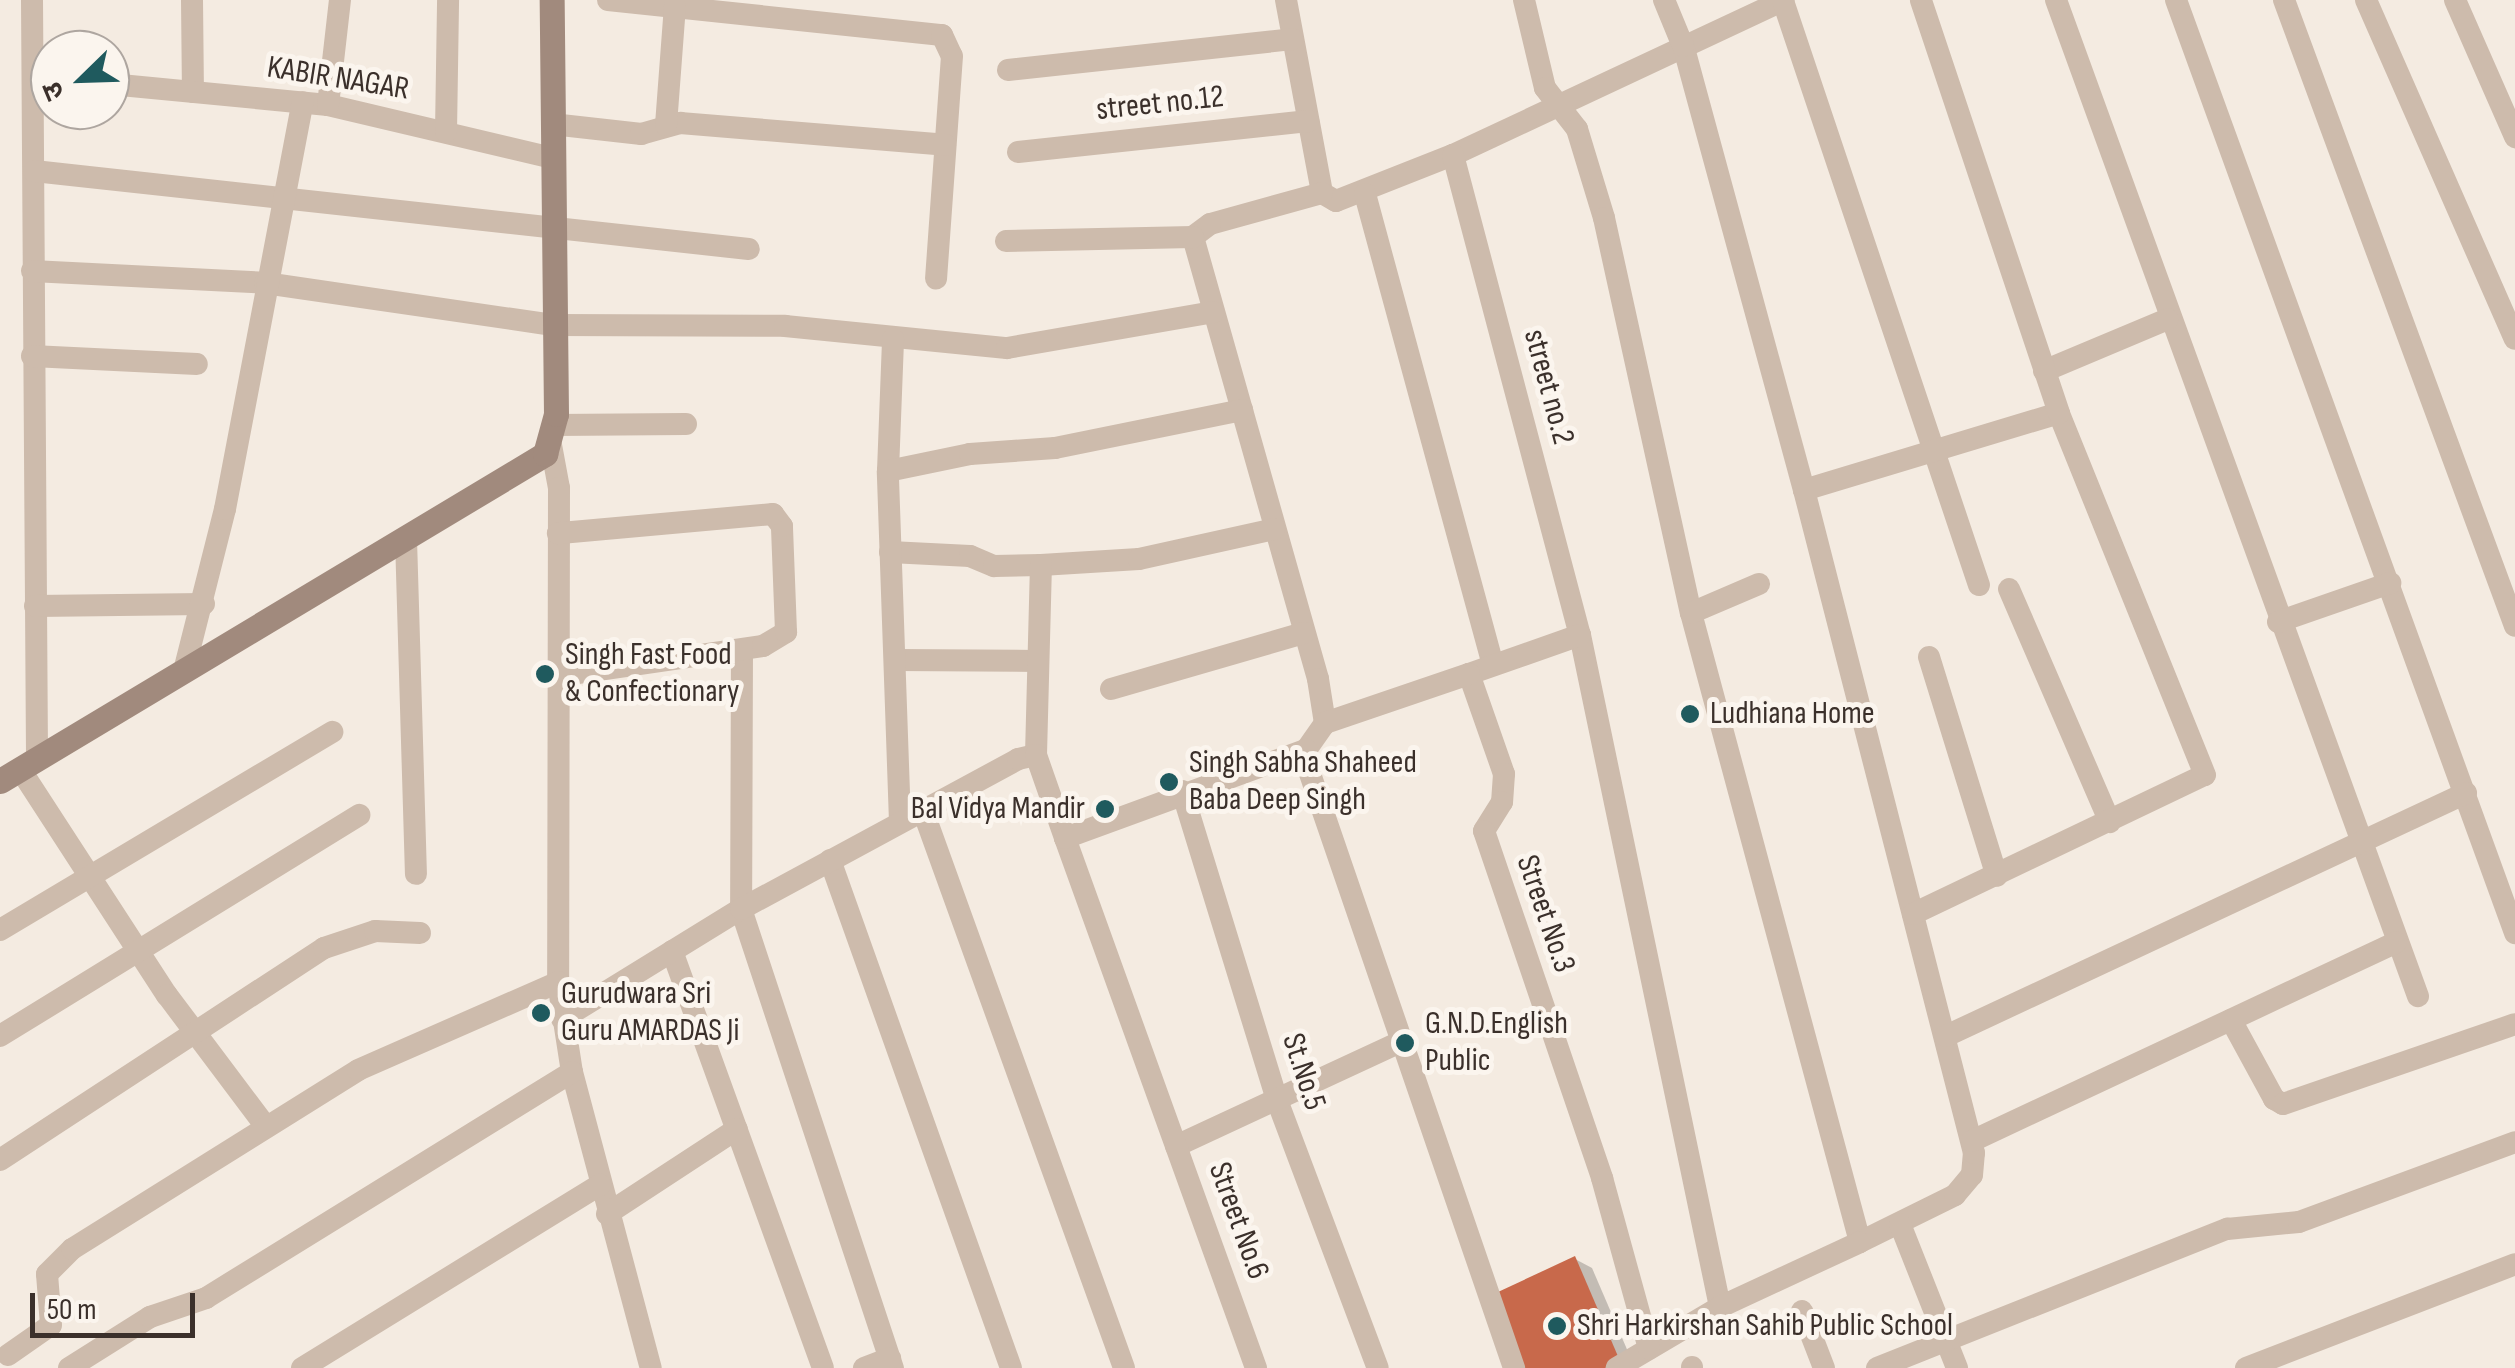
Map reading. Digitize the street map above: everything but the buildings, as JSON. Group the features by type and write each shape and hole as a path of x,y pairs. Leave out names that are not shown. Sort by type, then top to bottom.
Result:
{"street":[{"path":"32,0 36,30"},
{"path":"192,0 193,92"},
{"path":"328,105 340,0"},
{"path":"446,132 448,0"},
{"path":"552,0 558,982 572,1072 607,1214 652,1368"},
{"path":"608,0 931,29 942,34 952,56 936,278"},
{"path":"1286,0 1322,193"},
{"path":"1524,0 1542,79 1577,129 1604,218 1691,612 1860,1242"},
{"path":"1617,1368 1720,1307 1900,1224 1966,1185 1972,1141 1804,490 1683,46 1664,0"},
{"path":"1006,241 1193,237 1210,224 1322,193 1336,201 1365,194 1784,0 1931,452 1979,585"},
{"path":"1913,914 2204,775 2058,413 1921,0"},
{"path":"2056,0 2278,622 2418,996"},
{"path":"2176,0 2515,933"},
{"path":"2284,0 2515,626"},
{"path":"2366,0 2515,339"},
{"path":"2455,0 2515,137"},
{"path":"666,125 675,6"},
{"path":"1008,70 1292,39"},
{"name":"KABIR NAGAR","path":"130,86 328,105 552,158"},
{"path":"184,671 204,604 266,284 288,196 303,102"},
{"name":"street no.12","path":"1018,152 1308,121"},
{"path":"552,124 628,134 666,125 945,145"},
{"path":"38,130 32,272 35,606 19,770 138,951 266,1127"},
{"name":"street no.2","path":"1453,155 1580,635 1720,1307"},
{"path":"34,171 749,249"},
{"path":"1365,194 1494,664"},
{"path":"1193,237 1304,632 1325,723"},
{"path":"32,272 266,284 553,325 786,326 1007,348 1214,312"},
{"path":"2044,370 2168,319"},
{"path":"893,339 888,471 900,822"},
{"path":"32,356 196,364"},
{"path":"888,471 970,454 1054,448 1242,410"},
{"path":"1804,490 2058,413"},
{"path":"552,435 686,424"},
{"path":"19,770 537,462 552,435"},
{"path":"558,533 764,512 779,518 786,632 775,643 742,650 558,676"},
{"path":"890,552 970,556 994,566 1041,565 1139,559 1274,529"},
{"path":"406,539 416,874"},
{"path":"562,1018 741,910 986,771 1036,754 1041,565"},
{"path":"2278,622 2390,583"},
{"path":"1691,612 1758,584"},
{"path":"2009,589 2110,822"},
{"path":"35,606 204,604"},
{"path":"1111,689 1304,632"},
{"path":"1065,838 1182,791 1306,750 1325,723 1580,635"},
{"path":"742,650 741,910 892,1363 864,1368"},
{"path":"1929,656 1997,876"},
{"path":"896,660 1038,661"},
{"name":"Street No.3","path":"1469,674 1504,774 1502,802 1486,822 1486,843 1602,1178 1649,1349"},
{"path":"0,930 332,732"},
{"path":"1306,750 1329,839 1514,1368"},
{"name":"Street No.6","path":"1036,754 1256,1368"},
{"name":"St.No.5","path":"1182,791 1277,1100 1378,1368"},
{"path":"1946,1036 2360,839 2466,793"},
{"path":"922,808 1124,1368"},
{"path":"0,1036 359,816"},
{"path":"830,860 1011,1368"},
{"path":"0,1160 339,941 375,931 420,933"},
{"path":"1972,1141 2396,942"},
{"path":"672,951 824,1368"},
{"path":"10,1358 50,1324 47,1274 54,1263 358,1070 558,982"},
{"path":"2231,1020 2274,1099 2283,1104 2515,1024"},
{"path":"1176,1146 1402,1040"},
{"path":"68,1368 150,1316 206,1298 572,1072"},
{"path":"607,1214 737,1129"},
{"path":"1877,1368 2227,1229 2299,1222 2515,1142"},
{"path":"302,1368 600,1185"},
{"path":"1900,1224 1957,1368"},
{"path":"2246,1368 2515,1264"},
{"path":"1802,1312 1824,1368"}],"place":[{"name":"Singh Fast Food & Confectionary","path":"545,674"},
{"name":"Ludhiana Home","path":"1690,714"},
{"name":"Singh Sabha Shaheed Baba Deep Singh","path":"1169,782"},
{"name":"Bal Vidya Mandir","path":"1105,809"},
{"name":"Gurudwara Sri Guru AMARDAS Ji","path":"541,1013"},
{"name":"G.N.D.English Public","path":"1405,1043"},
{"name":"Shri Harkirshan Sahib Public School","path":"1557,1326"}]}
